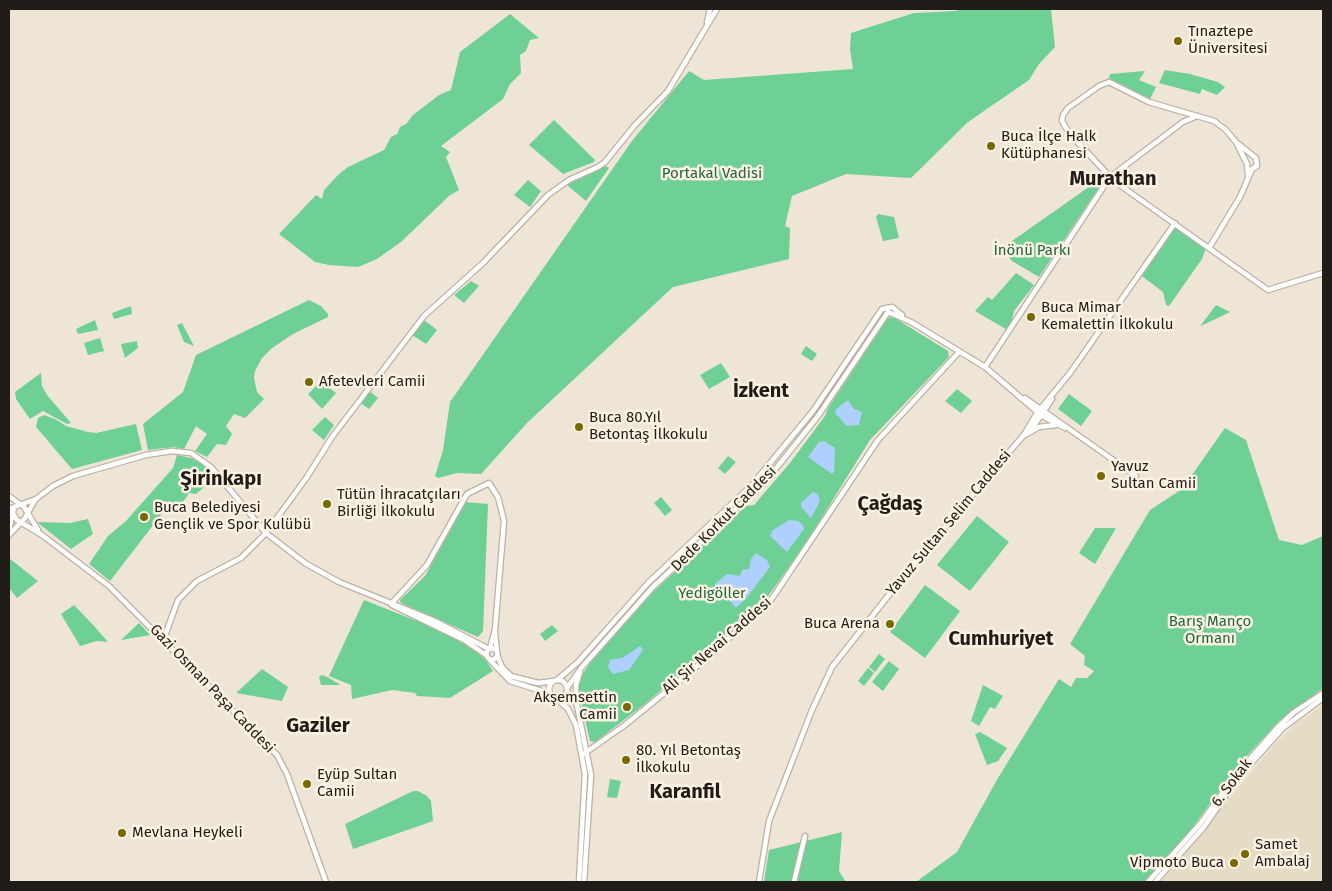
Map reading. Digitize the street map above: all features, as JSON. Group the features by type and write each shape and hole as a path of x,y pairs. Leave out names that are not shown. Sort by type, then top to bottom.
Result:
{"main road":[{"path":"706,26 710,9"},
{"path":"163,642 178,600 197,582 241,558 266,534 317,462 332,436 424,316 483,263 548,195 569,180 605,162 635,125 674,84 717,9"},
{"path":"1209,248 1240,197 1247,180 1258,162 1256,158 1236,142 1222,126 1197,116 1149,102 1109,82 1099,86 1068,108 1062,115 1062,121 1069,133 1110,177 1176,223 1209,248 1268,290 1323,273"},
{"path":"985,367 1110,177 1183,122 1197,116"},
{"path":"1236,142 1247,164 1251,168 1255,168"},
{"path":"1247,180 1249,158 1256,158"},
{"path":"1023,436 1176,223"},
{"name":"Dede Korkut Caddesi","path":"555,680 578,662 648,583 752,485 814,411 882,309 892,308 911,322"},
{"name":"Dede Korkut Caddesi","path":"567,689 582,667 653,587 766,481 818,416 886,313 891,312 911,322"},
{"path":"911,322 985,367 1059,426"},
{"name":"Ali Şir Nevai Caddesi","path":"582,755 625,725 706,659 772,600 878,440 959,352"},
{"path":"1041,412 1136,476"},
{"path":"1030,431 1041,412"},
{"path":"1023,436 1044,425 1065,428"},
{"name":"Yavuz Sultan Selim Caddesi","path":"758,882 769,821 812,710 832,667 924,552 1023,436"},
{"path":"9,530 14,506 36,499 53,486 73,476 146,455 172,451 186,453 205,461 266,534 305,563 339,582 435,620 497,653"},
{"path":"391,604 427,565 467,494 488,484 498,497 504,521 495,633 497,653 502,667 511,676 538,683 555,680 562,681 577,705"},
{"path":"9,496 20,505 42,536"},
{"path":"9,535 27,514 36,499"},
{"path":"9,507 12,515 42,536"},
{"name":"Gazi Osman Paşa Caddesi","path":"42,536 109,586 141,616 163,642 277,755 287,774 326,882"},
{"path":"391,604 464,640 486,655 510,681 550,694 573,716 585,774 579,882"},
{"path":"486,655 495,633"},
{"path":"490,660 497,653"},
{"path":"582,667 576,685 577,705 588,752 591,775 584,882"},
{"path":"550,694 550,685 555,680"},
{"path":"555,697 564,696 567,689"},
{"name":"6. Sokak","path":"1148,882 1204,819 1234,777 1278,727 1293,713 1323,693"},
{"name":"6. Sokak","path":"1155,882 1204,827 1237,780 1283,728 1323,698"},
{"path":"794,882 805,836"}],"shaded area":[{"path":"1323,706 1323,882 1159,882 1276,743 1297,723"}],"green space":[{"name":"Portakal Vadisi","path":"961,9 1051,9 1055,47 1039,64 1029,80 968,122 911,178 846,174 792,196 785,226 790,228 789,259 673,287 527,423 481,474 457,473 438,478 435,476 443,450 450,402 632,141 689,71 704,80 853,69 850,49 851,33 914,13 956,11"},
{"path":"510,14 539,38 530,40 526,51 520,55 521,73 510,84 503,99 441,146 450,152 446,157 459,190 449,196 401,242 377,259 358,267 315,262 279,234 316,195 322,199 324,190 339,174 348,167 384,150 391,137 397,134 400,127 406,124 413,115 439,95 451,90 460,52"},
{"path":"1165,70 1190,74 1218,82 1225,87 1217,95 1202,89 1200,94 1159,83"},
{"path":"1145,71 1139,80 1156,87 1150,99 1109,78 1110,74"},
{"path":"554,120 595,160 594,162 563,174 529,145"},
{"path":"606,166 609,168 586,201 567,185"},
{"path":"528,180 541,191 530,207 514,195"},
{"name":"İnönü Parkı","path":"1096,182 1102,183 1039,277 1012,261 1002,248"},
{"path":"878,214 894,217 899,238 883,241 876,217"},
{"path":"1175,226 1206,248 1202,259 1169,306 1166,305 1163,292 1139,274"},
{"path":"1016,273 1034,285 1014,311 1009,331 975,311 988,297 992,300"},
{"path":"471,281 479,286 464,303 454,295"},
{"path":"309,300 321,306 328,314 328,317 293,334 272,348 262,358 255,371 254,378 257,392 264,399 245,418 234,414 226,426 232,434 226,445 217,444 207,457 195,451 207,434 196,426 184,449 174,447 148,450 143,424 183,392 196,355"},
{"path":"1216,305 1230,312 1201,326 1201,325"},
{"path":"131,306 132,314 114,319 112,313"},
{"name":"Yedigöller","path":"893,317 948,351 949,357 870,440 806,543 766,599 645,704 595,742 590,741 578,690 580,678 590,663 654,591 746,506 754,505 790,463 825,416 828,408 888,318"},
{"path":"95,320 98,330 78,334 76,329"},
{"path":"424,320 437,330 426,344 412,335"},
{"path":"182,323 194,346 184,342 177,325"},
{"path":"100,338 104,351 88,355 84,343"},
{"path":"137,341 138,348 125,358 121,344"},
{"path":"806,346 817,354 812,361 801,354"},
{"path":"721,363 730,377 709,389 700,375"},
{"path":"41,373 42,386 47,395 71,423 67,424 43,411 30,419 16,399 15,392"},
{"path":"321,381 336,393 322,409 308,394"},
{"path":"957,389 972,401 961,413 945,401"},
{"path":"368,390 378,398 369,409 359,402"},
{"path":"1069,394 1092,411 1081,426 1058,409"},
{"path":"44,415 66,426 96,433 136,424 142,450 72,469 36,427 38,418"},
{"path":"325,417 334,425 324,440 312,430"},
{"name":"Barış Manço Ormanı","path":"1225,428 1246,440 1279,540 1302,545 1323,536 1323,688 1279,721 1236,768 1190,831 1145,882 916,882 957,852 998,778 1059,679 1071,687 1076,678 1087,678 1094,671 1084,665 1085,656 1070,644 1150,510 1182,489"},
{"name":"Buca Belediyesi Gençlik ve Spor Kulübü","path":"177,455 191,458 202,464 215,478 196,494 189,493 183,502 173,505 164,511 110,581 89,564 108,536 126,521 173,468"},
{"path":"728,456 736,462 725,474 718,468"},
{"path":"661,497 672,510 665,516 654,503"},
{"path":"466,502 488,504 483,631 478,637 401,603 400,600 425,576"},
{"path":"977,516 1009,542 970,591 937,565"},
{"path":"88,519 93,534 71,549 37,522 70,523"},
{"path":"1095,528 1116,528 1095,564 1079,553"},
{"path":"9,558 38,581 17,598 9,588"},
{"path":"925,585 960,611 925,658 890,632"},
{"path":"364,600 442,631 463,642 485,659 493,671 450,698 417,696 415,693 392,690 352,699 351,685 329,676"},
{"path":"74,605 108,642 97,641 80,646 61,614"},
{"path":"139,623 150,635 121,640"},
{"path":"552,625 558,631 545,641 540,634"},
{"path":"879,654 885,659 875,672 869,667"},
{"path":"889,661 899,669 883,691 872,682"},
{"path":"868,668 874,673 864,686 858,681"},
{"path":"262,669 288,687 282,701 236,693"},
{"path":"322,675 341,685 321,685 319,677"},
{"path":"983,685 1003,696 995,709 990,707 979,726 971,721"},
{"path":"980,732 1007,748 998,761 987,765 975,734"},
{"path":"610,779 621,781 617,798 607,797"},
{"path":"413,791 418,791 427,796 431,801 433,821 353,849 345,824"},
{"path":"842,832 839,871 846,882 764,882 769,850"}],"water":[{"path":"848,400 854,409 862,412 859,425 847,426 835,413 836,409"},
{"path":"824,441 835,448 834,472 832,474 808,457 819,442"},
{"path":"813,492 818,494 820,501 811,518 801,507 801,503"},
{"path":"789,520 798,521 803,525 804,529 787,552 770,536 773,530"},
{"path":"756,553 767,560 770,567 748,596 736,608 715,584 727,574 740,576 742,570 749,569 751,559"},
{"path":"640,646 643,650 629,670 613,674 608,667 610,660 622,658"}],"place":[{"name":"Tınaztepe Üniversitesi","path":"1178,41"},
{"name":"Buca İlçe Halk Kütüphanesi","path":"991,146"},
{"name":"Buca Mimar Kemalettin İlkokulu","path":"1031,317"},
{"name":"Afetevleri Camii","path":"309,382"},
{"name":"Buca 80.Yıl Betontaş İlkokulu","path":"579,427"},
{"name":"Yavuz Sultan Camii","path":"1101,476"},
{"name":"Tütün İhracatçıları Birliği İlkokulu","path":"327,504"},
{"name":"Buca Belediyesi Gençlik ve Spor Kulübü","path":"144,517"},
{"name":"Buca Arena","path":"890,624"},
{"name":"Akşemsettin Camii","path":"627,707"},
{"name":"80. Yıl Betontaş İlkokulu","path":"626,760"},
{"name":"Eyüp Sultan Camii","path":"307,784"},
{"name":"Mevlana Heykeli","path":"122,833"},
{"name":"Samet Ambalaj","path":"1245,854"},
{"name":"Vipmoto Buca","path":"1234,863"}],"district":[{"name":"Murathan","path":"1113,179"},
{"name":"İzkent","path":"761,391"},
{"name":"Şirinkapı","path":"221,479"},
{"name":"Çağdaş","path":"890,504"},
{"name":"Cumhuriyet","path":"1001,639"},
{"name":"Gaziler","path":"318,726"},
{"name":"Karanfil","path":"685,792"}]}
